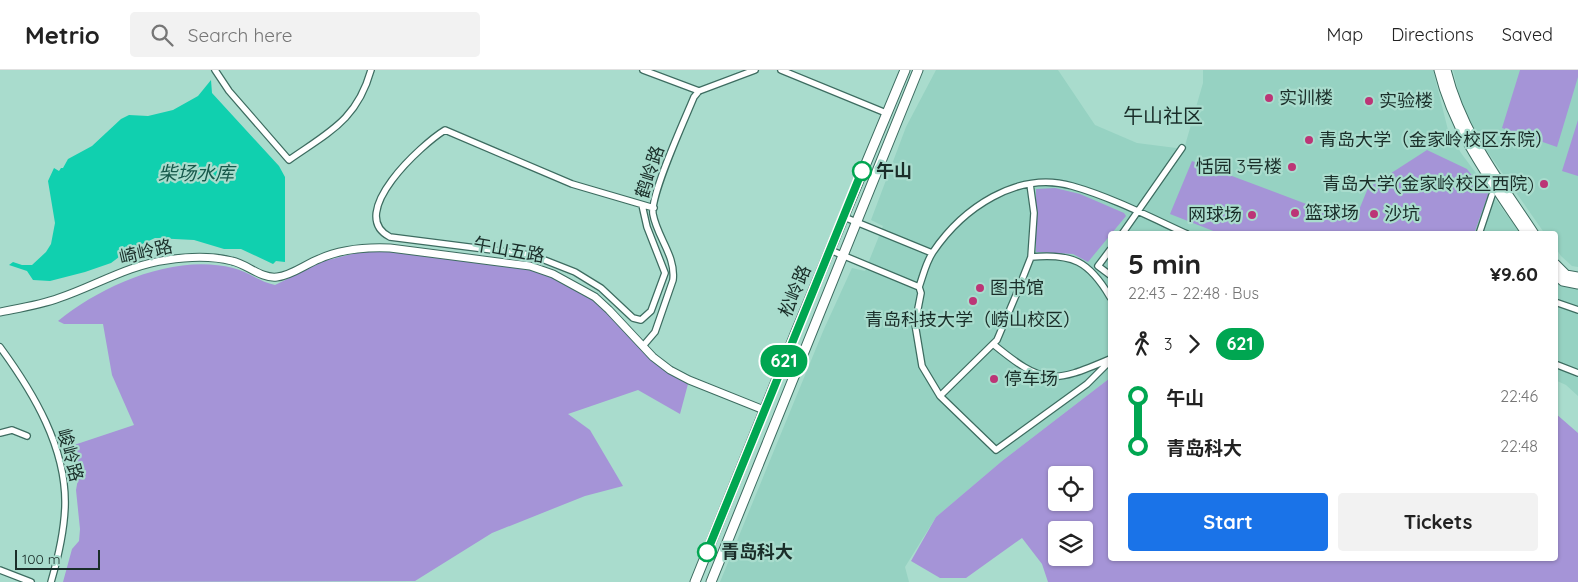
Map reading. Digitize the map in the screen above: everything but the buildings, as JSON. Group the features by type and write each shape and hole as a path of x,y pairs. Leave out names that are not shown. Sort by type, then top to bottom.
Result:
{"main road":[{"name":"松岭路","path":"695,582 905,70"},
{"name":"松岭路","path":"711,582 918,70"},
{"path":"1439,70 1456,122 1473,153 1525,231"},
{"path":"1446,70 1462,118 1479,150 1532,231"},
{"path":"1558,267 1566,275 1578,277"},
{"path":"1558,277 1563,281 1578,284"}],"street":[{"path":"215,70 229,91 289,160 344,122 358,104 371,70"},
{"path":"643,70 698,91 755,70"},
{"path":"781,70 886,114"},
{"name":"鹤岭路","path":"643,346 655,332 674,272 653,214 654,208 672,150 698,91"},
{"path":"642,205 647,227 665,273 652,311 641,320 633,318 601,288 556,264 524,254 390,237 381,232 377,224 381,196 392,179 432,137 445,130 516,158 538,171 587,189 615,195 654,208"},
{"path":"1124,231 1182,148"},
{"path":"1108,362 1087,384 996,450 940,396 922,366 915,324 921,292 919,287 932,253 966,214 978,205 1007,191 1030,184 1043,183 1070,186 1139,212 1181,231"},
{"path":"940,396 993,344 1016,296 1031,257 1034,212 1030,184"},
{"path":"1480,231 1492,196"},
{"path":"844,217 932,253"},
{"name":"午山五路","path":"299,268 321,258 368,247 390,248 530,266 553,274 595,297 643,346 670,370 689,380 764,410"},
{"path":"830,250 919,287"},
{"path":"1108,253 1098,266 1108,274"},
{"path":"1031,257 1056,255 1080,262 1098,276 1108,294"},
{"name":"崎岭路","path":"0,312 58,299 125,270 165,260 196,258 230,260 245,265 267,277 279,277 299,268"},
{"path":"1558,303 1578,310"},
{"path":"993,344 1015,362 1039,375 1058,377 1073,375 1108,361"},
{"name":"峻岭路","path":"0,347 37,403 60,464 65,506 62,531 51,582"},
{"path":"1558,365 1578,373"},
{"path":"0,434 12,430 28,436"},
{"path":"0,570 31,582"}],"shaded area":[{"name":"青岛科技大学（崂山校区）","path":"936,70 1058,70 1095,125 1137,143 1184,149 1203,83 1203,70 1433,70 1448,130 1461,153 1519,231 1108,231 1108,380 1002,461 936,517 905,567 909,582 720,582 824,329 852,268 865,271 883,226 871,220 906,127"},
{"name":"青岛大学(金家岭校区西院)","path":"1453,70 1578,70 1578,267 1572,266 1561,256 1558,252 1558,231 1543,231 1475,134 1460,98"},
{"path":"1520,70 1578,70 1578,77 1557,147 1502,128"},
{"path":"1578,120 1578,176 1562,171"},
{"path":"1427,150 1467,169 1483,190 1489,192 1475,231 1213,231 1170,214 1192,161 1354,222 1368,188"},
{"path":"1055,188 1080,194 1124,213 1126,216 1114,231 1108,231 1108,238 1088,262 1073,254 1036,252 1036,189"},
{"path":"360,252 394,252 454,259 529,270 554,278 586,295 612,315 646,354 688,384 680,414 638,390 568,414 590,430 623,486 585,496 492,533 415,581 63,582 72,549 79,541 80,529 76,490 80,468 71,446 134,425 112,375 103,324 64,324 58,321 96,295 117,284 140,275 164,269 187,265 211,264 238,269 264,282 275,285 324,261"},
{"path":"1558,283 1560,286 1578,288 1578,396 1566,385 1558,381"},
{"path":"1108,380 1108,561 1558,561 1558,416 1578,433 1578,582 1048,582 1042,564 1022,538 966,578 940,578 911,561 936,517 1002,461"}],"water":[{"name":"柴场水库","path":"211,80 212,93 279,166 285,177 285,262 276,261 273,264 241,249 224,249 194,240 155,238 127,251 111,263 50,281 33,280 27,271 9,265 13,262 22,265 32,265 46,252 51,244 55,223 48,181 54,168 59,171 68,159 92,146 121,119 129,115 148,116 173,110 198,96"}],"bus line":[{"name":"621","path":"707,552 862,171"}],"place":[{"name":"实训楼","path":"1269,98"},
{"name":"实验楼","path":"1369,101"},
{"name":"青岛大学（金家岭校区东院）","path":"1309,140"},
{"name":"恬园 3号楼","path":"1292,167"},
{"name":"午山","path":"862,171"},
{"name":"青岛大学(金家岭校区西院)","path":"1544,184"},
{"name":"篮球场","path":"1295,213"},
{"name":"沙坑","path":"1374,214"},
{"name":"网球场","path":"1252,215"},
{"name":"图书馆","path":"980,288"},
{"name":"青岛科技大学（崂山校区）","path":"973,301"},
{"name":"停车场","path":"994,379"},
{"name":"青岛科大","path":"707,552"}],"district":[{"name":"午山社区","path":"1163,116"}]}
